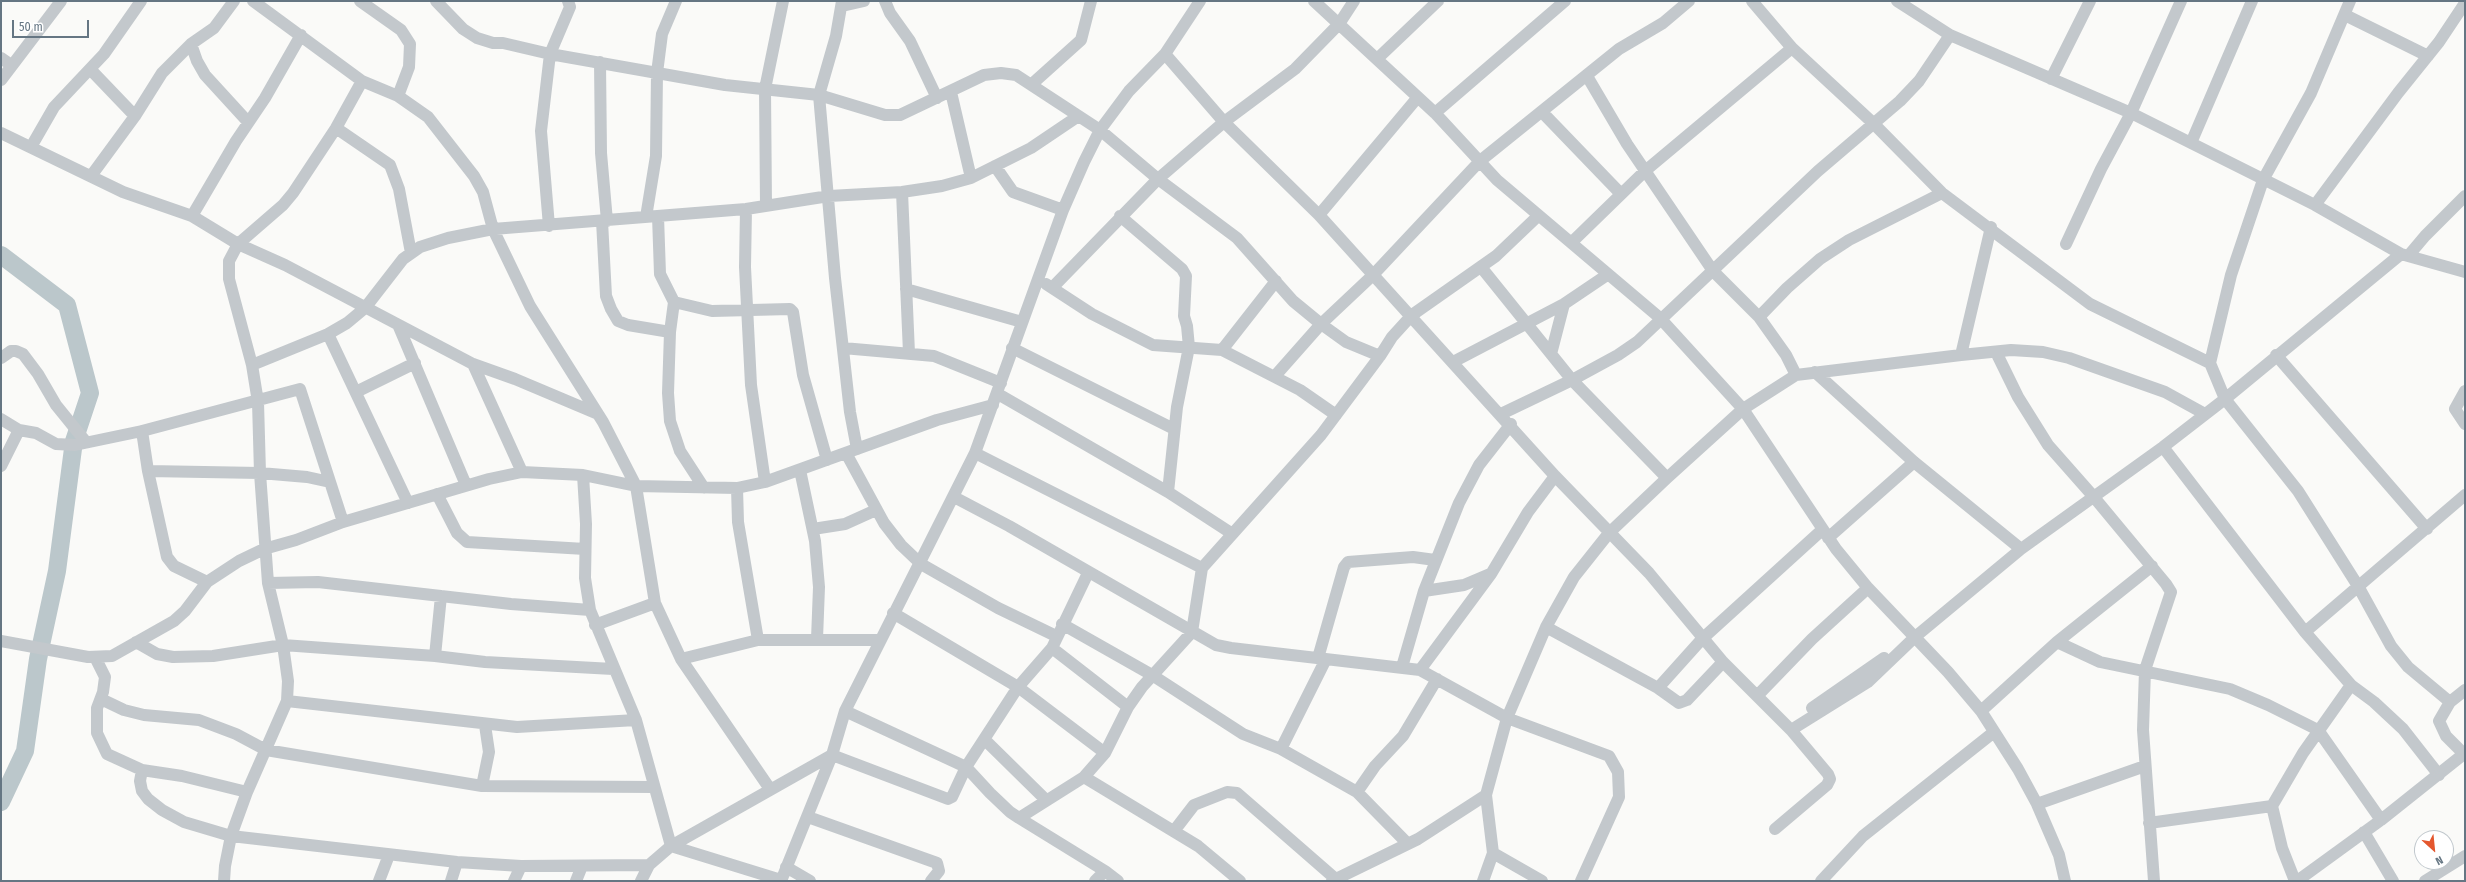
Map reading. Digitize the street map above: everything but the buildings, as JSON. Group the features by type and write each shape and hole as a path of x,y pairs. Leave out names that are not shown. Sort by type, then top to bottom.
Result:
{"street":[{"path":"1,80 6,62 61,1"},
{"path":"31,147 54,107 104,54 141,1"},
{"path":"91,176 135,116 162,73 191,44 214,28 234,1"},
{"path":"253,1 301,34 362,81 398,96 412,104 438,127 474,176 483,192 493,229 530,306 598,414 636,486 655,603 681,659 770,789"},
{"path":"360,1 401,30 410,44 409,67 398,96"},
{"path":"436,1 463,29 477,38 550,54 657,73 819,95 885,115 900,115 984,75 1001,73 1016,75 1032,84 1077,117 1100,130 1158,179 1237,238 1294,300 1321,324 1346,342 1380,356"},
{"path":"549,226 541,131 550,54 570,7 568,1"},
{"path":"646,217 656,156 657,73 662,34 676,1"},
{"path":"766,206 766,89 783,1"},
{"path":"864,1 842,3 819,95 843,348 851,451 876,510 892,534 921,564 998,608 1056,636"},
{"path":"885,1 890,13 910,41 937,98"},
{"path":"1032,84 1081,40 1090,1"},
{"path":"671,846 781,881 832,755 845,711 879,640 921,564 975,453 1063,210 1100,130 1129,91 1165,54 1200,1"},
{"path":"1314,1 1435,113 1497,180 1660,318 1743,409 1825,534 1868,588 1915,637 1981,711 2018,769 2037,804 2059,855 2065,881"},
{"path":"1052,288 1120,216 1158,179 1224,122 1295,69 1339,24 1354,1"},
{"path":"1377,59 1438,1"},
{"path":"1435,113 1565,1"},
{"path":"1275,376 1321,324 1373,275 1480,161 1619,49 1663,23 1689,1"},
{"path":"1752,1 1792,48 1873,123 1942,193 1991,227 2090,304 2210,363"},
{"path":"2051,79 2090,1"},
{"path":"2066,244 2095,180 2131,113 2181,1"},
{"path":"2191,143 2252,1"},
{"path":"2350,1 2311,93 2263,180 2232,276 2210,363 2225,399 2298,490 2358,586 2391,646 2400,657 2450,702"},
{"path":"1899,2 1950,35 2131,113 2315,205 2405,255 2465,272"},
{"path":"2315,205 2398,93 2428,56 2465,3"},
{"path":"2345,15 2428,56"},
{"path":"192,216 301,34"},
{"path":"1501,414 1572,380 1618,355 1637,342 1660,318 1714,271 1818,171 1900,101 1919,81 1950,35"},
{"path":"191,44 197,61 205,75 248,122"},
{"path":"1572,242 1645,171 1792,48"},
{"path":"1165,54 1224,122 1319,215 1373,275 1412,315 1452,362 1501,414 1555,476 1649,573 1702,639 1789,728 1828,774 1830,780 1827,785 1774,828"},
{"path":"600,62 601,153 606,296 618,321 628,325 670,332"},
{"path":"90,69 135,116"},
{"path":"1587,76 1645,171 1714,271 1759,317 1786,355 1796,374"},
{"path":"224,881 225,866 231,836 247,792 287,701 288,681 283,645 268,583 264,549 258,402 252,365 229,279 229,260 238,244 288,199 336,128 362,81"},
{"path":"951,92 971,178"},
{"path":"1319,215 1418,97"},
{"path":"1542,112 1621,194"},
{"path":"252,365 328,334 347,324 365,308 403,259 420,247 448,238 493,229 549,226 746,209 829,196 902,192 942,186 971,178 1031,148 1077,117"},
{"path":"336,128 390,164 399,189 411,253"},
{"path":"1,134 123,192 192,216 238,244 285,265 399,327 473,364 515,379 598,414"},
{"path":"995,166 1014,192 1063,210"},
{"path":"902,192 909,353"},
{"path":"1759,317 1787,288 1820,259 1849,240 1942,193"},
{"path":"1789,728 1868,682 1915,637 2021,549 2163,447 2225,399 2276,355 2405,255 2465,196"},
{"path":"746,209 745,267 751,385 765,482"},
{"path":"658,216 660,274 674,302 670,332 668,393 670,421 680,451 704,488"},
{"path":"1120,216 1184,273 1186,284 1184,316 1188,326 1189,348 1174,429 1168,492"},
{"path":"1019,818 1084,777 1105,753 1128,707 1152,675 1192,632 1202,568 1316,441 1380,356 1392,337 1412,315 1481,267 1514,240 1538,216"},
{"path":"1961,355 1991,227"},
{"path":"1481,267 1572,380 1667,478"},
{"path":"1452,362 1564,304 1607,274"},
{"path":"1038,280 1092,314 1145,342 1153,345 1222,350 1300,390 1336,415"},
{"path":"1222,350 1276,281"},
{"path":"906,289 1022,322"},
{"path":"674,302 712,311 790,309 793,312 803,375 827,460"},
{"path":"1551,354 1564,304"},
{"path":"399,327 466,485"},
{"path":"328,334 408,503"},
{"path":"843,348 934,356 999,388 1232,533"},
{"path":"1012,348 1174,429"},
{"path":"1,358 10,351 22,354 38,374 56,405 86,442"},
{"path":"1996,352 2018,397 2048,445 2152,566 2171,592 2145,670 2143,730 2154,881"},
{"path":"1484,881 1493,853 1486,795 1507,718 1546,627 1574,577 1609,533 1667,478 1743,409 1796,374 1961,355 1996,352 2043,352 2069,358 2165,392 2205,414"},
{"path":"2276,355 2428,529"},
{"path":"356,392 415,363"},
{"path":"473,364 522,472"},
{"path":"1815,372 1914,462 2021,549"},
{"path":"1,419 19,430 36,433 56,444 64,446 142,432 258,402 300,389 343,522"},
{"path":"2465,391 2455,409 2465,424"},
{"path":"1,641 95,657 112,656 174,621 185,611 207,582 239,561 264,549 296,540 343,522 466,485 522,472 583,475 636,486 737,488 765,482 937,420 993,406"},
{"path":"1402,667 1424,591 1435,560 1459,503 1479,465 1510,424"},
{"path":"1,466 19,430"},
{"path":"142,432 148,471 167,557 174,566 207,582"},
{"path":"2163,447 2305,632 2351,685 2374,702 2403,729 2439,775"},
{"path":"975,453 1202,568"},
{"path":"1658,688 1702,639 1825,534 1914,462"},
{"path":"800,470 813,529 819,587 817,639"},
{"path":"148,471 260,473 307,477 330,482"},
{"path":"583,475 586,524 585,578 590,610 613,669 636,720 671,846"},
{"path":"1420,670 1491,574 1528,512 1555,476"},
{"path":"737,488 738,522 758,640"},
{"path":"437,494 457,533 467,542 585,549"},
{"path":"2305,632 2358,586 2428,529 2465,495"},
{"path":"954,497 1009,526 1088,573 1216,645 1420,670 1507,718 1609,756 1614,762 1620,780 1619,797 1616,808 1581,881"},
{"path":"813,529 845,524 876,510"},
{"path":"1281,749 1322,658 1344,567 1348,562 1413,556 1435,560"},
{"path":"1981,711 2057,642 2152,566"},
{"path":"641,881 649,865 671,846 832,755 948,799 966,767 1018,688 1052,648 1056,636 1088,573"},
{"path":"1424,591 1464,585 1491,574"},
{"path":"268,583 318,582 441,596 590,610"},
{"path":"1757,696 1812,639 1868,588"},
{"path":"435,656 441,596"},
{"path":"595,625 655,603"},
{"path":"893,613 1018,688 1105,753"},
{"path":"1062,624 1152,675 1243,734 1281,749 1357,792 1408,844"},
{"path":"1546,627 1658,688 1679,703 1684,702 1723,662"},
{"path":"681,659 758,640 879,640"},
{"path":"136,642 157,654 173,657 213,656 283,645 435,656 485,662 613,669"},
{"path":"2057,642 2100,662 2145,670 2242,693 2318,730 2381,820"},
{"path":"1052,648 1128,707"},
{"path":"95,657 105,677 101,699 97,708 97,733 107,754 142,770 182,776 247,792"},
{"path":"1357,792 1375,766 1403,736 1437,679"},
{"path":"2351,685 2318,730 2286,779 2272,806 2282,848 2296,881 2381,820 2464,754 2446,736 2439,721 2450,702 2465,690"},
{"path":"101,699 124,710 144,715 199,720 236,734 266,750 482,786 654,787"},
{"path":"287,701 485,725 517,727 636,720"},
{"path":"845,711 966,767 990,793 1019,818 1105,870 1118,881"},
{"path":"482,786 489,752 485,725"},
{"path":"1821,881 1863,836 1994,732"},
{"path":"985,740 1046,800"},
{"path":"2037,804 2145,766"},
{"path":"142,770 140,781 142,791 148,799 162,810 184,822 231,836 389,856 457,862 521,866 649,865"},
{"path":"1084,777 1198,846 1240,881"},
{"path":"1174,831 1194,805 1227,792 1237,793 1336,880 1408,844 1486,795"},
{"path":"2149,822 2272,806"},
{"path":"808,817 937,863 939,871 931,881"},
{"path":"2364,832 2393,881"},
{"path":"1493,853 1542,881"},
{"path":"379,881 389,856"},
{"path":"2425,881 2465,856"},
{"path":"451,881 457,862"},
{"path":"514,881 521,866"},
{"path":"576,881 582,866"},
{"path":"786,866 810,881"},
{"path":"1095,881 1105,870"}],"waterway":[{"path":"1,255 67,305 90,393 74,441 57,571 38,659 25,751 1,802"}]}
